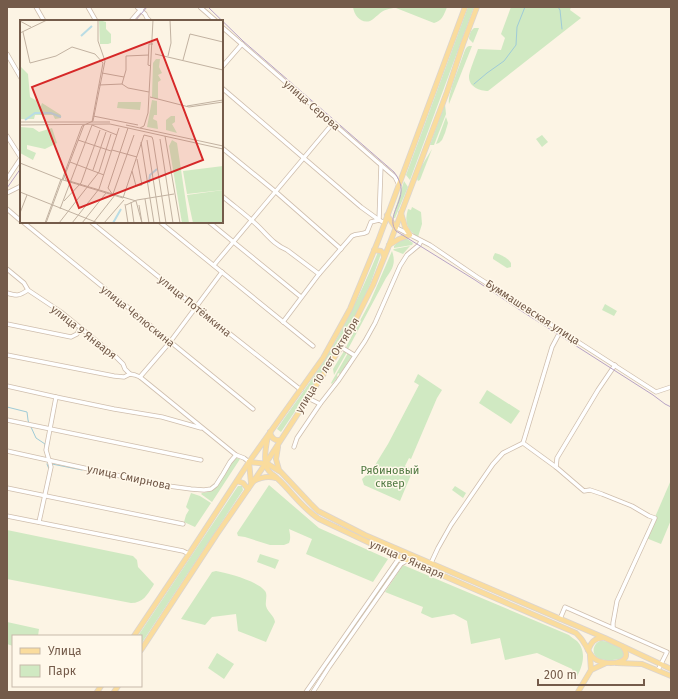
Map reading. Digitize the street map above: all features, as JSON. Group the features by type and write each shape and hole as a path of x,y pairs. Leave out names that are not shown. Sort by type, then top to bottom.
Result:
{"main road":[{"name":"улица 10 лет Октября","path":"135,635 249,462 323,358 350,309 385,223 465,7"},
{"name":"улица 10 лет Октября","path":"142,648 251,483 266,463 341,347 373,285 389,246 447,92 477,7"},
{"path":"389,246 399,239 410,235 405,227 401,213"},
{"path":"387,216 395,227"},
{"path":"374,250 381,251 384,258"},
{"path":"270,432 270,436 273,439 280,440 276,459 280,472"},
{"path":"270,432 266,447 266,463 249,462 251,483 262,477 278,479"},
{"name":"улица 9 Января","path":"266,463 270,464 280,472 318,511 365,535 605,638"},
{"name":"улица 9 Января","path":"266,463 269,471 301,504 319,519 393,554 576,633 589,652"},
{"path":"237,481 243,483 248,489"},
{"path":"591,670 589,652 591,643 597,638 605,638 671,669"},
{"path":"614,663 623,660 626,656 624,647"},
{"path":"589,652 598,662 642,664 671,676"},
{"path":"578,692 591,670 606,663"}],"street":[{"path":"36,7 43,20"},
{"path":"88,7 95,20"},
{"path":"200,7 215,20"},
{"path":"132,20 140,8 149,20"},
{"name":"улица Серова","path":"223,27 381,164 395,177 399,185"},
{"path":"223,66 242,44"},
{"path":"7,54 20,76"},
{"path":"223,89 361,207 385,223"},
{"path":"214,265 333,123"},
{"path":"7,136 20,156"},
{"path":"223,149 276,192 341,249"},
{"path":"7,179 20,160"},
{"path":"379,220 381,164"},
{"path":"7,194 20,187"},
{"path":"223,197 281,248 287,250 319,274"},
{"name":"улица Челюскина","path":"7,209 20,219"},
{"path":"282,322 319,274 352,236 367,232 371,222 379,220"},
{"name":"улица Челюскина","path":"24,223 253,409"},
{"name":"улица Потёмкина","path":"92,223 301,390"},
{"path":"161,223 313,346"},
{"path":"210,223 301,297"},
{"name":"Буммашевская улица","path":"395,227 430,245 656,392 671,388"},
{"path":"294,447 297,438 338,381 375,323 400,266 407,255 419,245 421,241"},
{"name":"улица 9 Января","path":"7,269 24,283 28,290 61,312 115,356 130,374 136,375 236,455 249,462"},
{"path":"140,378 170,342 222,272"},
{"path":"7,293 16,296 21,295 28,290"},
{"path":"7,324 71,337 76,334 80,328"},
{"path":"431,564 451,525 493,464 503,453 523,443 552,347 561,330"},
{"path":"341,347 354,355"},
{"path":"7,355 114,376 124,377 130,374"},
{"path":"556,467 557,458 615,365"},
{"path":"7,386 114,409 162,416 204,429"},
{"path":"39,522 51,467 46,450 56,397"},
{"path":"308,398 320,404"},
{"path":"7,420 201,460"},
{"path":"523,443 556,467 584,491 590,490 602,494 632,506 655,518 617,601 613,628"},
{"name":"улица Смирнова","path":"7,451 161,485 204,490 211,489 216,485 236,455"},
{"path":"7,488 183,524"},
{"path":"7,516 183,551 189,554"},
{"path":"398,549 401,557 401,564"},
{"path":"393,554 397,562"},
{"path":"306,692 324,664 397,562 401,557 411,554"},
{"path":"313,692 401,564 408,560"},
{"path":"366,605 370,608"},
{"path":"560,619 565,607 666,652 658,670"},
{"path":"324,664 329,667"}],"green space":[{"path":"353,7 447,7 441,19 434,23 396,8 384,11 367,22 356,16"},
{"path":"468,7 474,7 410,180 406,175"},
{"path":"511,7 571,7 570,10 581,18 488,91 478,89 473,86 469,80 469,77 478,49 501,50 505,38 501,34"},
{"path":"474,28 479,28 473,43 469,37"},
{"path":"469,46 472,46 449,104 452,86 465,50"},
{"path":"445,104 446,114 434,145 430,145"},
{"path":"446,117 448,123 445,133 442,140 436,144"},
{"path":"542,135 548,142 542,147 536,139"},
{"path":"432,149 420,180 418,181 417,179 421,167"},
{"path":"404,181 408,187 394,218 393,216"},
{"path":"412,207 421,212 422,224 418,237 411,232 407,225 406,218 408,209 411,210"},
{"path":"406,238 413,243 412,245 394,248 398,242"},
{"path":"410,246 403,254 393,250 394,249"},
{"path":"392,251 394,262 392,268 348,349 346,347 370,302"},
{"path":"378,252 381,254 370,285 353,321 330,360 281,432 277,429 309,384 334,344 361,292"},
{"path":"495,253 508,260 511,263 511,267 507,268 493,259"},
{"path":"605,304 617,311 614,316 602,310"},
{"path":"344,351 347,352 334,375 333,369"},
{"path":"348,353 352,356 340,374 338,373 338,377 332,384 331,383"},
{"name":"Рябиновый сквер","path":"418,374 442,390 437,398 411,459 409,458 405,466 413,470 400,501 364,485 362,479 372,470 388,444 419,385 414,382"},
{"path":"487,390 520,411 511,424 479,403"},
{"path":"234,458 240,459 212,502 201,494 212,490"},
{"path":"671,480 671,520 661,544 646,538"},
{"path":"269,485 319,528 388,559 373,582 306,554 312,539 289,529 290,541 284,545 270,545 238,536 237,533"},
{"path":"238,486 242,486 243,490 142,642 142,635 139,635"},
{"path":"455,486 466,493 463,498 452,490"},
{"path":"191,493 200,496 211,503 195,527 184,522 189,510 186,507"},
{"path":"7,530 133,556 137,560 138,567 154,584 142,600 131,603 7,579"},
{"path":"260,554 279,560 275,569 257,562"},
{"path":"396,565 398,567 370,606 368,605"},
{"path":"403,565 569,635 580,645 583,654 581,669 576,678 572,669 537,653 505,660 500,638 471,644 467,621 454,614 432,618 421,613 423,607 385,592"},
{"path":"216,571 249,581 261,587 265,591 266,606 275,622 266,642 238,631 236,614 212,617 205,625 181,619 212,572"},
{"path":"366,607 368,609 335,657 332,656"},
{"path":"7,622 39,629 38,635 12,635 12,646 7,644"},
{"path":"600,641 614,644 620,648 625,653 623,658 602,660 597,657 594,653 594,647"},
{"path":"217,653 234,664 224,679 208,668"}],"waterway":[{"path":"474,84 504,61 516,45 517,27 525,7"},
{"path":"558,7 560,10 562,29"},
{"path":"7,407 27,412 29,424"},
{"path":"31,427 36,438 45,444 45,448"},
{"path":"47,464 49,469"},
{"path":"52,464 82,470"}],"tram line":[{"path":"136,20 147,7"},
{"path":"208,7 221,20"},
{"path":"223,22 243,41 394,172 401,186 400,197 393,217 396,231 475,280 671,407"},
{"path":"7,188 20,169"}]}
